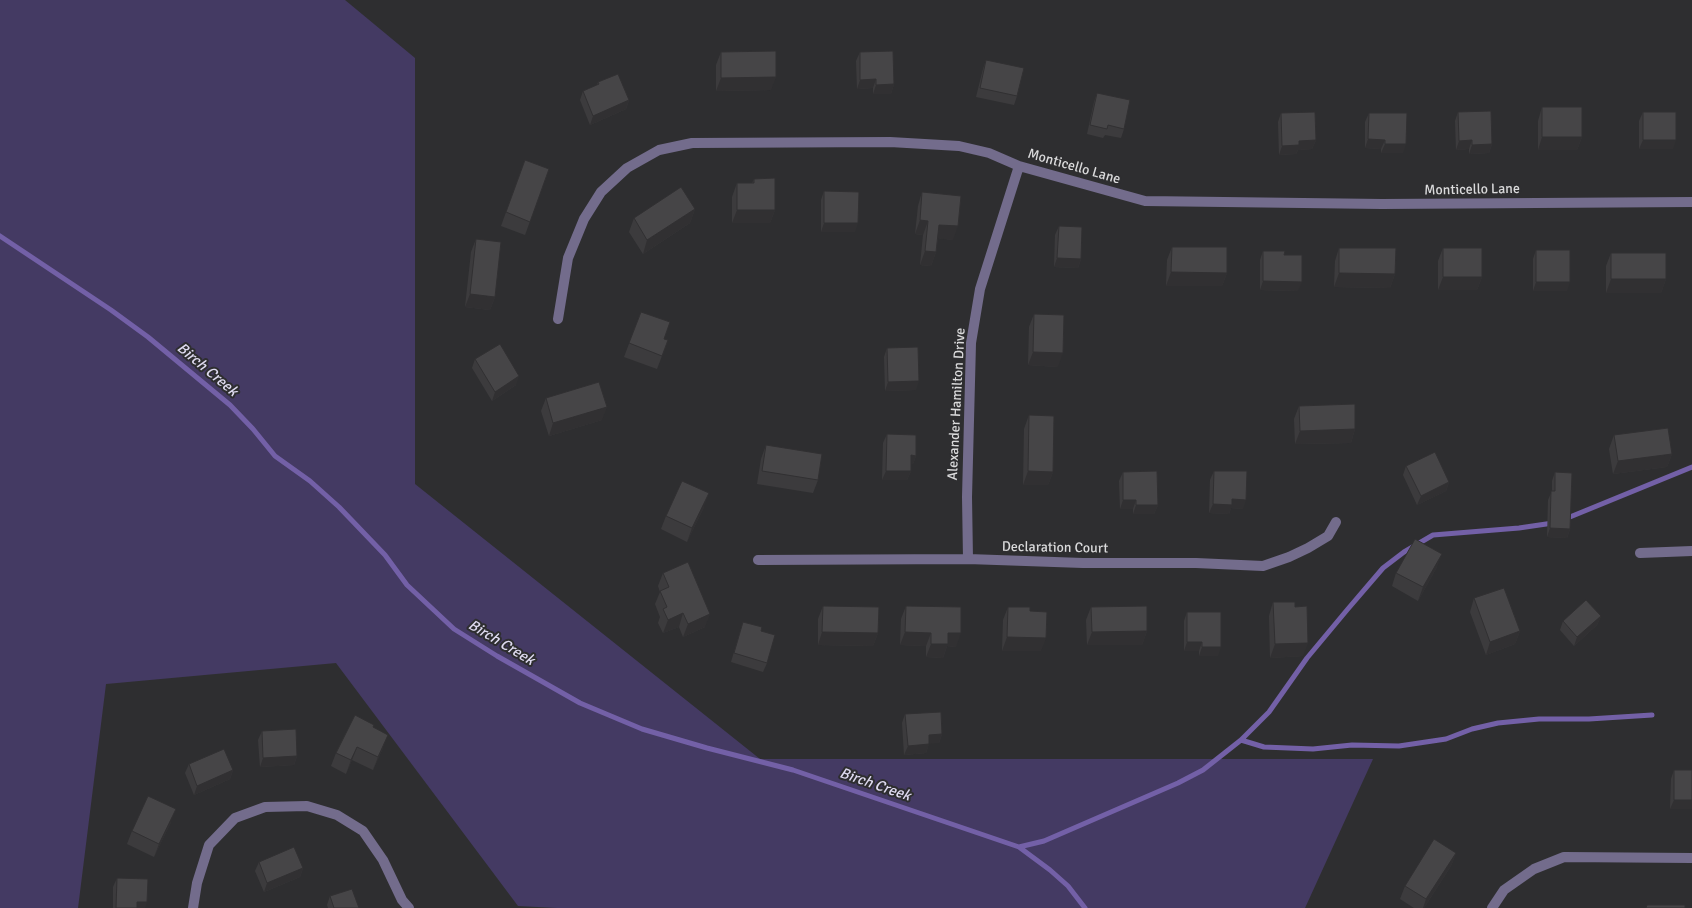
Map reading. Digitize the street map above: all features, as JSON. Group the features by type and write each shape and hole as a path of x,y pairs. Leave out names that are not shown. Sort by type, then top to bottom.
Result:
{"street":[{"name":"Monticello Lane","path":"558,319 568,258 584,219 601,192 627,168 659,150 692,143 890,142 959,146 989,153 1019,166 1145,201 1382,204 1692,202"},
{"name":"Alexander Hamilton Drive","path":"968,560 967,497 971,343 980,289 1019,166"},
{"name":"Declaration Court","path":"758,560 968,560 1083,563 1196,562 1262,566 1308,548 1328,536 1336,522"},
{"path":"1640,553 1692,551"},
{"path":"193,908 197,883 209,845 235,818 265,807 307,806 337,815 363,831 383,860 402,900 409,908"},
{"path":"1492,908 1504,890 1534,869 1564,857 1692,858"}],"shaded area":[{"path":"0,0 345,0 415,58 415,484 760,759 1373,759 1305,908 557,908 518,906 336,663 106,684 78,908 0,908"}],"building":[{"path":"776,51 776,77 721,78 721,52"},
{"path":"893,51 894,84 876,85 876,79 860,80 860,52"},
{"path":"986,60 1024,68 1017,96 980,88"},
{"path":"618,74 629,100 593,116 583,91 599,84 598,82"},
{"path":"1097,93 1130,100 1124,129 1108,125 1107,129 1090,125"},
{"path":"1542,107 1582,107 1582,137 1542,137"},
{"path":"1491,111 1492,144 1472,145 1472,140 1459,141 1458,112"},
{"path":"1315,112 1316,140 1299,141 1299,145 1282,146 1281,113"},
{"path":"1643,112 1676,112 1676,140 1643,140"},
{"path":"1369,113 1407,113 1406,144 1385,144 1385,140 1368,139"},
{"path":"525,160 549,169 530,222 506,212"},
{"path":"775,178 775,210 737,210 737,183 754,183 754,179"},
{"path":"681,187 695,209 647,240 634,218"},
{"path":"824,191 859,192 858,223 824,223"},
{"path":"922,192 961,196 958,226 939,225 936,252 925,251 928,221 920,220"},
{"path":"1059,226 1082,227 1081,259 1057,258"},
{"path":"476,239 501,242 495,297 470,294"},
{"path":"1172,247 1227,247 1227,273 1171,272"},
{"path":"1339,248 1396,248 1395,274 1339,273"},
{"path":"1443,248 1482,248 1482,277 1443,277"},
{"path":"1536,250 1570,250 1570,282 1536,282"},
{"path":"1263,251 1285,251 1284,255 1302,255 1302,282 1263,281"},
{"path":"1611,253 1666,253 1666,279 1611,279"},
{"path":"641,312 670,322 664,339 668,340 662,356 629,343"},
{"path":"1034,314 1064,315 1063,353 1033,352"},
{"path":"500,344 519,376 495,392 475,359"},
{"path":"918,347 919,381 888,382 887,348"},
{"path":"599,382 607,407 553,423 546,398"},
{"path":"1355,404 1355,429 1300,431 1299,406"},
{"path":"1029,415 1054,416 1053,472 1028,471"},
{"path":"1668,428 1672,454 1618,461 1614,435"},
{"path":"887,434 916,435 916,456 911,455 911,471 886,471"},
{"path":"766,445 822,454 818,480 762,471"},
{"path":"1435,452 1449,482 1421,496 1406,466"},
{"path":"1157,471 1158,505 1136,505 1136,500 1123,500 1123,472"},
{"path":"1214,471 1247,471 1246,500 1232,499 1232,505 1213,504"},
{"path":"1555,472 1572,473 1570,529 1550,528 1551,491 1555,491"},
{"path":"682,481 709,493 692,528 666,516"},
{"path":"1415,539 1442,554 1423,587 1396,573"},
{"path":"688,562 710,614 688,624 683,613 668,620 663,609 667,607 660,591 669,587 663,573"},
{"path":"1504,588 1520,631 1490,642 1474,598"},
{"path":"1586,600 1601,616 1577,637 1563,621"},
{"path":"1273,602 1295,602 1295,607 1307,606 1308,643 1275,644"},
{"path":"823,606 879,607 878,633 822,632"},
{"path":"906,606 961,607 961,633 948,633 948,644 931,644 931,633 905,632"},
{"path":"1147,606 1147,631 1092,632 1091,607"},
{"path":"1008,607 1030,607 1030,611 1047,612 1046,638 1007,637"},
{"path":"1187,612 1221,612 1221,647 1202,647 1202,642 1187,642"},
{"path":"743,622 762,627 761,631 775,635 767,663 734,653"},
{"path":"941,712 942,734 929,735 929,744 908,746 905,714"},
{"path":"355,715 388,735 378,757 357,747 351,760 336,753"},
{"path":"296,729 297,756 263,758 262,731"},
{"path":"224,749 233,770 197,786 189,764"},
{"path":"1674,770 1692,770 1692,800 1674,800"},
{"path":"148,796 176,809 159,844 132,831"},
{"path":"1434,839 1456,853 1426,899 1405,886"},
{"path":"294,847 303,868 267,883 259,862"},
{"path":"117,878 148,879 147,902 137,902 137,908 116,908"},
{"path":"352,889 359,908 334,908 330,896"},
{"path":"1647,905 1685,905 1685,908 1646,908"}],"waterway":[{"name":"Birch Creek","path":"0,236 148,337 230,405 275,456 310,481 339,507 385,555 407,585 454,629 497,656 580,703 642,729 793,770 1019,847 1068,886 1085,908"},
{"path":"1565,519 1692,467"},
{"path":"1019,847 1044,841 1178,783 1203,770 1241,740 1269,712 1307,658 1347,610 1383,568 1404,552 1433,535 1519,528 1553,523"},
{"path":"1241,740 1264,747 1313,749 1352,745 1399,746 1446,739 1472,729 1498,723 1539,719 1589,719 1652,715"}]}
